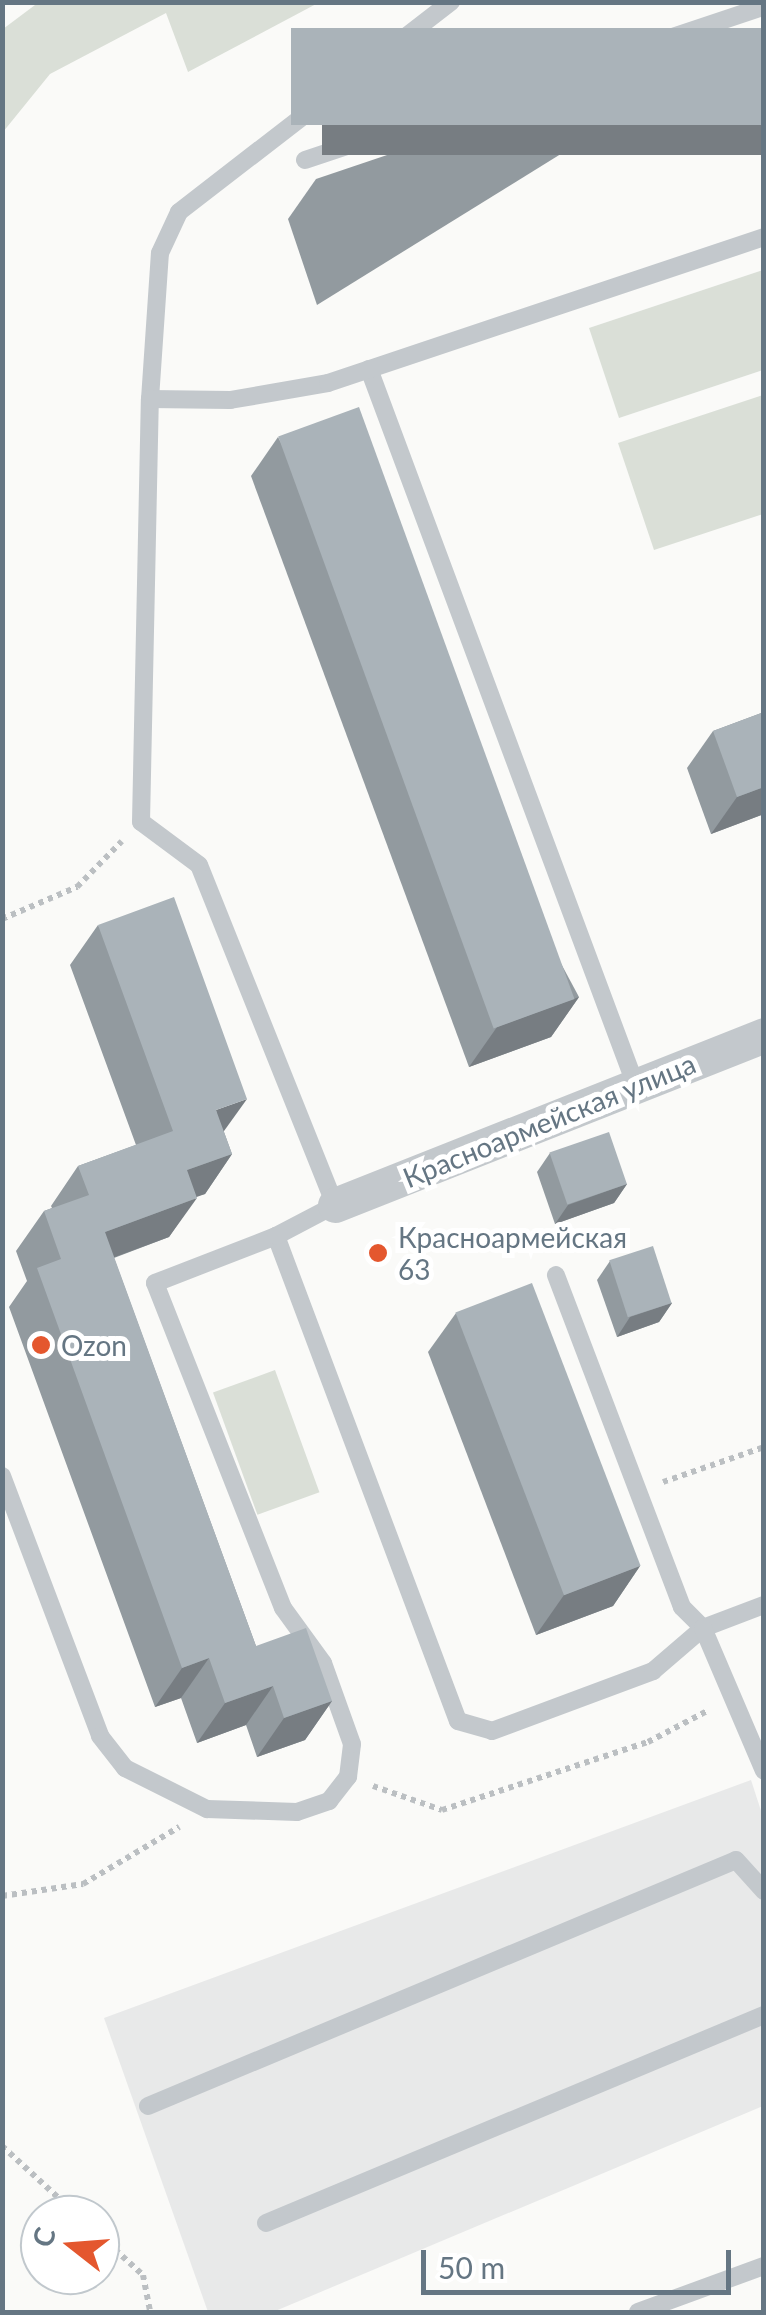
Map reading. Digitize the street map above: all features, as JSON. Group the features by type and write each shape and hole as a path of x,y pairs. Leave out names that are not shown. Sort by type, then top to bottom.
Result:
{"street":[{"name":"Красноармейская улица","path":"335,1205 764,1036"}],"lane":[{"path":"2,1476 100,1736 124,1768 210,1809 297,1812 329,1801 348,1777 352,1744 323,1662 283,1608 156,1283 276,1236 335,1205 199,866 140,822 150,399 160,253 180,212 451,2"},
{"path":"305,160 764,6"},
{"path":"150,399 230,400 328,384 764,237"},
{"path":"369,369 636,1086"},
{"path":"276,1236 458,1721 492,1731 653,1672 703,1628 764,1605"},
{"path":"556,1275 682,1607 703,1628 764,1771"},
{"path":"148,2106 736,1860 764,1891"},
{"path":"266,2223 764,2015"},
{"path":"638,2312 764,2266"}],"path":[{"path":"2,918 77,887 140,822"},
{"path":"638,1491 764,1447"},
{"path":"348,1777 442,1810 648,1742 734,1697"},
{"path":"2,1896 84,1884 210,1809"},
{"path":"2,2146 56,2195"},
{"path":"120,2254 143,2275 150,2312"}],"shaded area":[{"path":"39,2 318,3 188,72 166,13 50,74 3,132 3,29"},
{"path":"763,270 763,370 619,418 589,328"},
{"path":"763,395 763,514 654,550 618,443"},
{"path":"275,1370 319,1492 257,1515 213,1393"},
{"path":"751,1780 764,1820 763,2106 273,2312 208,2312 104,2018"}],"building":[{"path":"291,28 764,28 764,125 291,125"},
{"path":"359,407 574,999 494,1028 278,436"},
{"path":"764,712 764,787 737,797 713,731"},
{"path":"174,897 247,1099 216,1110 232,1154 187,1170 197,1198 105,1232 256,1646 306,1628 332,1701 284,1718 273,1686 225,1703 209,1658 182,1668 37,1268 61,1259 44,1211 89,1195 78,1166 173,1131 98,925"},
{"path":"609,1132 627,1184 567,1205 549,1153"},
{"path":"653,1246 672,1303 628,1317 609,1260"},
{"path":"532,1283 641,1566 564,1595 455,1312"}],"place":[{"name":"Красноармейская 63","path":"378,1253"},
{"name":"Ozon","path":"41,1345"}]}
